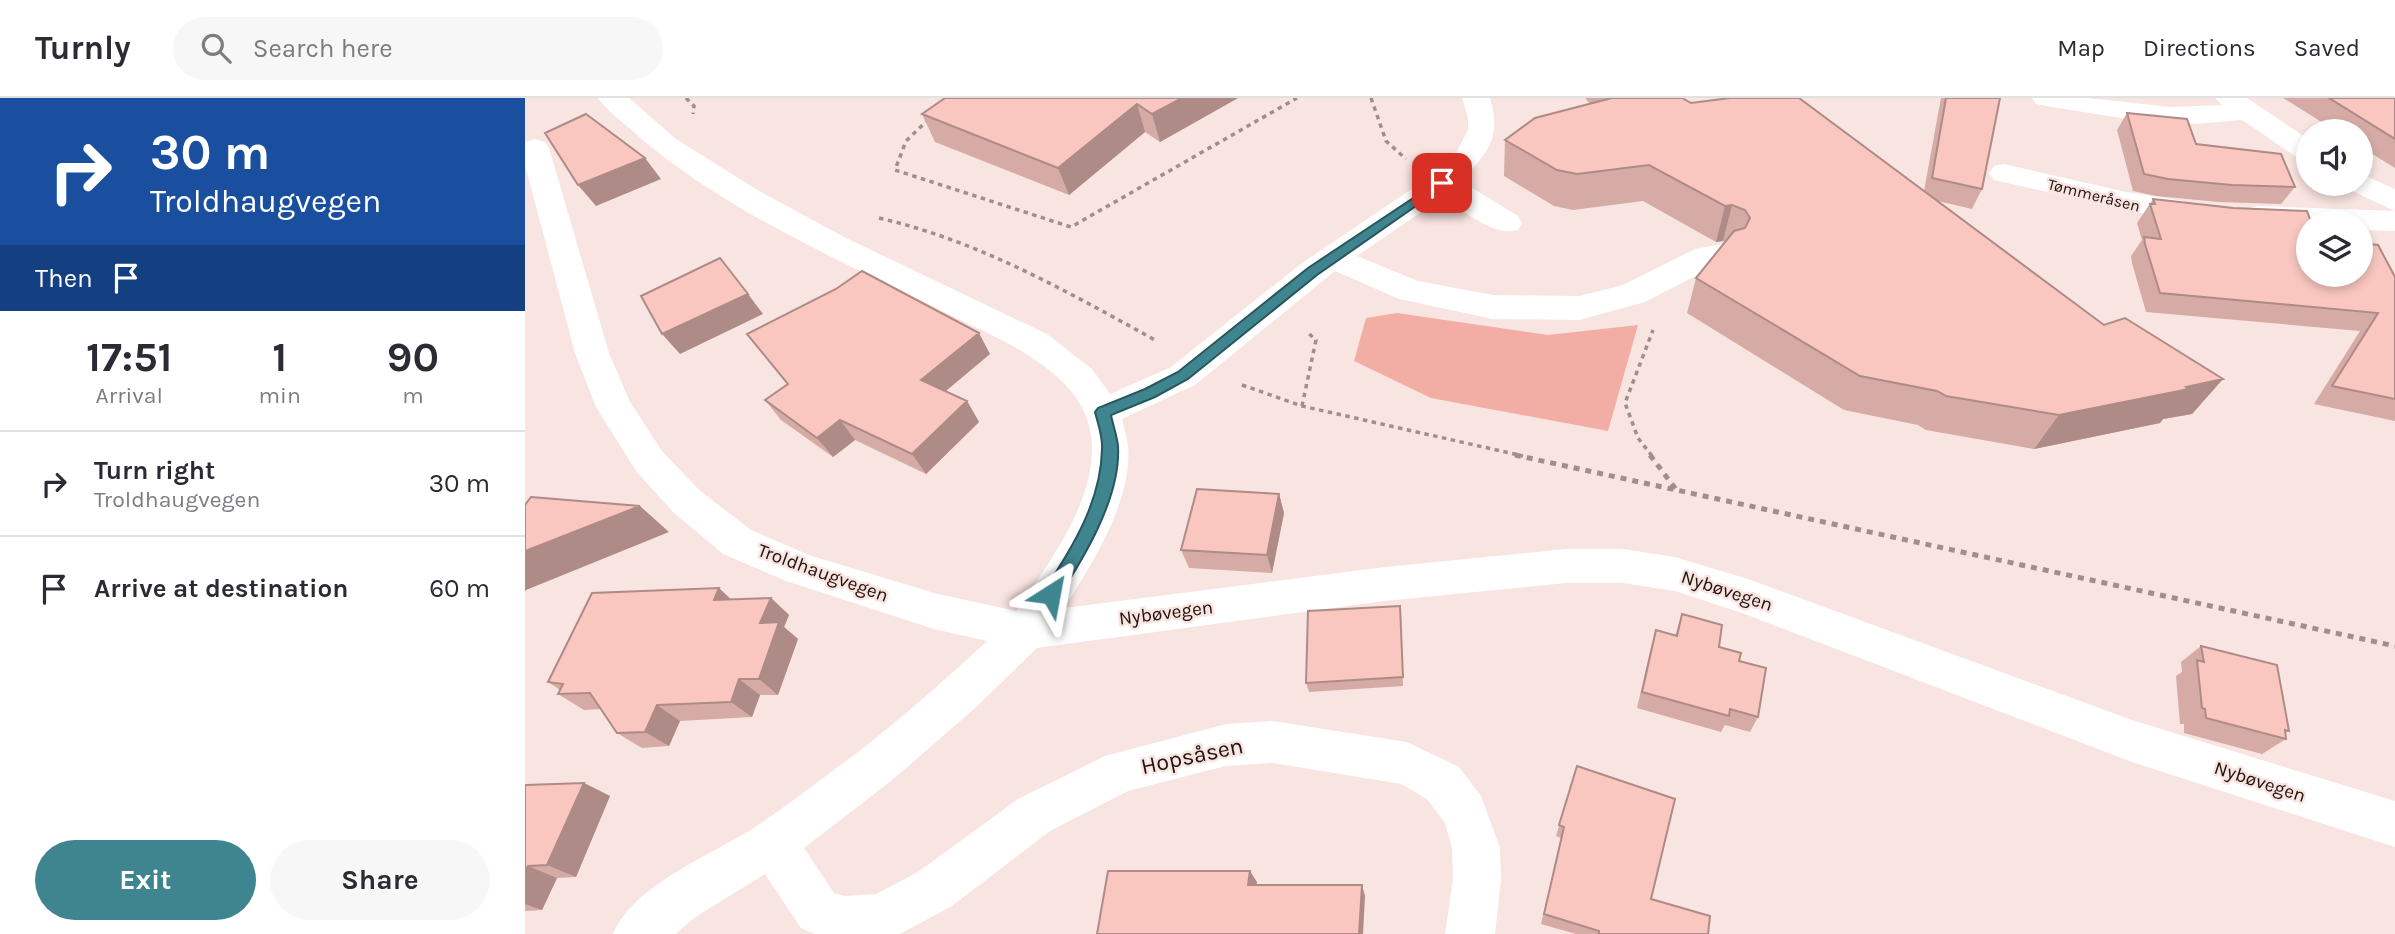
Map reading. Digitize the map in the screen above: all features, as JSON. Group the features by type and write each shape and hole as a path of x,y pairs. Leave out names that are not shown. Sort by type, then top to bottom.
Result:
{"street":[{"path":"612,98 666,145 748,198 1035,343 1080,378 1103,412 1110,447 1105,490 1076,557 1026,631 958,696 875,766 772,843 677,901 638,934"},
{"path":"1103,412 1183,376 1217,351 1255,315 1442,183 1469,155 1482,130 1482,118 1476,98"},
{"path":"2046,98 2128,113 2188,117 2237,105 2296,144"},
{"name":"Troldhaugvegen","path":"535,148 592,353 614,407 649,461 686,501 737,542 800,569 934,611 1026,631"},
{"name":"Tømmeråsen","path":"2004,173 2156,209 2219,215 2395,220"},
{"path":"1442,183 1507,223"},
{"path":"2373,189 2395,201"},
{"path":"1333,258 1411,291 1493,307 1579,308 1633,294 1706,257 1722,256"},
{"name":"Nybøvegen","path":"1026,631 1385,584 1566,566 1623,566 1675,574 1748,597 1868,639 2132,741 2395,824"},
{"name":"Hopsåsen","path":"772,843 812,922 880,918 935,889 1034,815 1121,771 1226,745 1273,742 1407,764 1443,783 1465,812 1476,848 1470,934"}],"path":[{"path":"937,112 910,134 898,150 895,170 1071,227 1297,98"},
{"path":"1371,98 1382,134 1397,155 1416,163"},
{"path":"869,216 914,224 1025,271 1161,344"},
{"path":"1633,294 1655,324 1646,355 1625,403 1638,438 1678,492"},
{"path":"1255,315 1308,331 1315,340 1302,406"},
{"path":"1245,387 1302,406 1678,492 2395,646"}],"shaded area":[{"path":"1397,313 1548,335 1638,325 1608,431 1431,398 1354,361 1366,318"}],"building":[{"path":"945,98 1182,98 1152,114 1137,104 1058,168 922,114"},
{"path":"1612,98 1682,98 1691,103 1730,98 1799,98 2104,325 2125,318 2223,379 2186,387 2189,389 2059,415 1946,396 1937,391 1860,376 1696,278 1734,231 1745,228 1750,218 1745,210 1732,205 1725,206 1649,165 1577,174 1557,170 1505,140 1535,118"},
{"path":"1946,98 2000,98 1982,189 1932,178"},
{"path":"2329,98 2395,98 2395,139 2373,125 2373,119 2363,119"},
{"path":"2127,113 2187,119 2196,144 2281,154 2295,187 2232,185 2144,174"},
{"path":"586,114 645,158 578,185 545,133"},
{"path":"2153,199 2233,208 2296,211 2296,287 2373,287 2373,244 2378,245 2395,277 2395,399 2332,386 2378,313 2160,293 2144,237 2161,239 2150,204 2155,204"},
{"path":"720,258 748,294 662,334 641,296"},
{"path":"862,271 979,333 921,380 967,401 912,454 840,420 817,438 765,400 788,384 747,334 836,289"},
{"path":"1197,489 1279,494 1267,555 1181,550"},
{"path":"531,497 640,506 525,551 525,505"},
{"path":"719,588 714,600 771,598 760,623 779,622 759,679 739,679 731,702 657,705 645,732 617,733 590,693 558,694 563,684 548,682 592,593"},
{"path":"1400,606 1403,677 1306,683 1308,611"},
{"path":"1682,614 1722,625 1719,647 1741,653 1739,661 1766,668 1758,717 1730,709 1729,716 1642,692 1656,630 1677,636"},
{"path":"2201,646 2277,665 2289,731 2285,730 2286,739 2206,718 2205,709 2202,708 2197,660 2204,662"},
{"path":"1577,766 1675,799 1651,899 1710,916 1708,934 1599,934 1599,931 1544,914 1564,827 1559,825"},
{"path":"584,783 547,865 528,866 525,871 525,785"},
{"path":"1108,871 1250,871 1248,885 1362,885 1359,934 1097,934"}],"route":[{"path":"1051,594 1076,557 1105,490 1110,447 1103,412 1183,376 1217,351 1255,315 1313,271 1442,183"}]}
